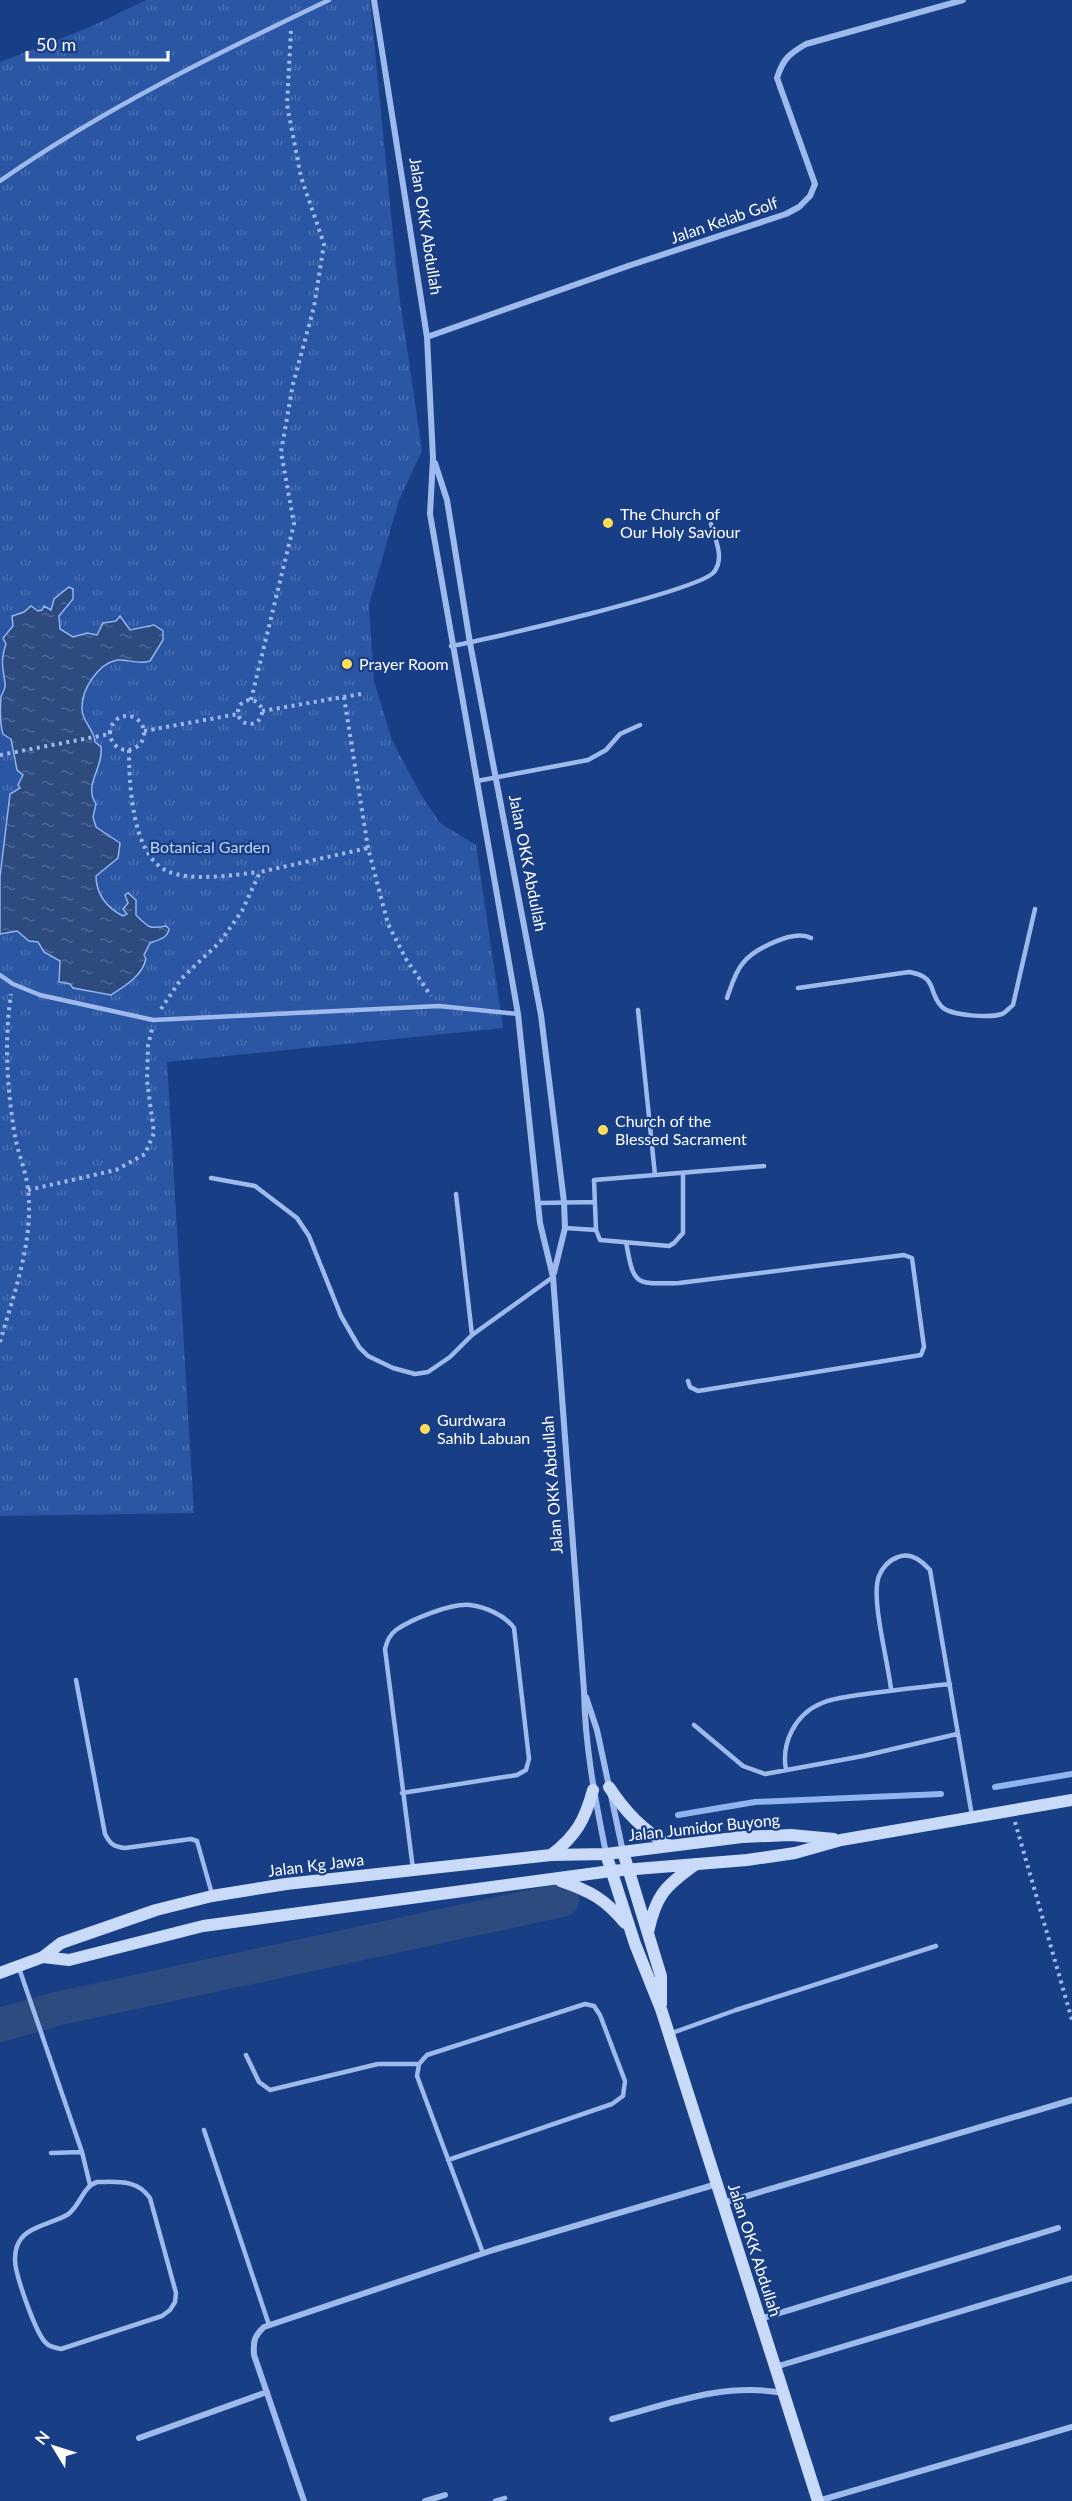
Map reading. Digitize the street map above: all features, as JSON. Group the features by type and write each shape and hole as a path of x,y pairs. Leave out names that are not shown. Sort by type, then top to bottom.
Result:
{"main road":[{"path":"609,1787 639,1826 670,1846"},
{"path":"551,1855 569,1841 580,1826 593,1790"},
{"name":"Jalan Jumidor Buyong","path":"611,1871 795,1853 841,1840 1072,1800"},
{"name":"Jalan Jumidor Buyong","path":"606,1854 742,1837 791,1835 841,1840"},
{"name":"Jalan OKK Abdullah","path":"623,1852 661,1976 661,2009"},
{"name":"Jalan Kg Jawa","path":"0,1973 43,1957 61,1943 156,1910 212,1896 286,1884 413,1869 551,1855 606,1854"},
{"name":"Jalan OKK Abdullah","path":"606,1854 648,1980 661,2009 818,2501"},
{"path":"647,1934 658,1897 666,1887 697,1864"},
{"name":"Jalan Kg Jawa","path":"43,1957 69,1960 203,1926 558,1880 611,1871"},
{"path":"558,1880 594,1893 610,1905 630,1928"}],"street":[{"name":"Jalan OKK Abdullah","path":"374,0 427,337 433,458 430,514 451,646 518,1014 540,1223 553,1277 584,1691 585,1733 593,1790 606,1854"},
{"name":"Jalan Kelab Golf","path":"427,337 628,266 741,230 786,214 798,207 810,196 815,184 800,136 777,78 782,63 806,44 963,0"},
{"name":"Jalan OKK Abdullah","path":"433,458 447,500 470,643 541,1015 564,1202 565,1228 553,1277"},
{"name":"Jalan OKK Abdullah","path":"584,1691 597,1730 623,1852"},
{"path":"723,2203 1072,2100"},
{"path":"304,2501 254,2355 253,2343 257,2333 269,2325 483,2253 717,2184"},
{"path":"759,2319 1058,2228"},
{"path":"775,2367 1072,2278"},
{"path":"612,2419 701,2393 766,2390 783,2393"},
{"path":"139,2438 267,2392"},
{"path":"818,2501 1072,2427"},
{"path":"424,2501 445,2495"}],"lane":[{"path":"0,181 34,157 133,97 328,0"},
{"path":"451,646 634,601 703,581 714,572 720,556 711,524"},
{"path":"476,782 588,760 606,750 620,734 640,725"},
{"path":"798,988 909,972 927,978 942,1007 959,1014 979,1016 1002,1014 1013,1005 1035,909"},
{"path":"727,998 741,965 750,955 789,936 798,934 811,938"},
{"path":"0,975 13,984 40,995 153,1020 439,1006 518,1014"},
{"path":"638,1010 655,1175"},
{"path":"683,1173 683,1233 679,1239 669,1246 600,1240 596,1230 594,1180 764,1166"},
{"path":"211,1178 255,1186 297,1218 309,1236 341,1316 359,1347 368,1356 393,1368 415,1374 428,1372 450,1357 472,1335 553,1277"},
{"path":"456,1194 472,1335"},
{"path":"539,1203 595,1202"},
{"path":"565,1228 596,1230"},
{"path":"626,1242 634,1278 653,1284 679,1283 904,1255 912,1258 924,1347 921,1355 698,1390 690,1388 688,1381"},
{"path":"891,1690 877,1595 878,1577 887,1563 900,1556 913,1557 930,1570 972,1818"},
{"path":"402,1793 517,1775 526,1770 529,1760 514,1628 502,1616 469,1605 435,1611 395,1630 387,1639 385,1650 402,1793 413,1869"},
{"path":"76,1680 105,1834 109,1843 125,1848 191,1839 197,1842 212,1896"},
{"path":"786,1770 783,1756 791,1731 809,1710 833,1699 950,1684"},
{"path":"693,1725 743,1766 765,1774 957,1734"},
{"path":"669,2034 736,2010 936,1946"},
{"path":"18,1966 82,2152 90,2185 69,2214 29,2232 20,2239 16,2249 18,2278 41,2336 54,2348 61,2349 162,2316 175,2302 174,2285 147,2193 132,2183 98,2182 90,2185"},
{"path":"448,2160 612,2104 623,2096 625,2081 600,2015 594,2006 585,2004 427,2055 419,2064 417,2076 448,2160 483,2253"},
{"path":"246,2055 259,2082 270,2090 378,2064 419,2064"},
{"path":"204,2130 269,2325"},
{"path":"51,2153 82,2152"},
{"path":"495,2501 505,2498"}],"path":[{"path":"251,700 294,524 281,452 292,384 314,307 324,244 301,177 287,105 292,18"},
{"path":"262,711 361,694"},
{"path":"344,697 368,848 388,924 406,959 439,1006"},
{"path":"251,700 261,705 262,711 259,721 249,725 243,723 238,714 241,704 251,700"},
{"path":"144,731 238,714"},
{"path":"128,716 139,720 144,731 138,745 129,750 118,747 110,734 110,728 117,718 128,716"},
{"path":"0,755 110,734"},
{"path":"129,750 131,805 150,859 168,872 210,878 260,872"},
{"path":"0,1342 26,1252 28,1190 15,1136 8,1069 7,1023 13,984"},
{"path":"1011,1810 1072,2020"}],"green space":[{"name":"Botanical Garden","path":"146,0 370,0 398,286 422,451 399,500 369,605 374,681 392,740 420,793 440,823 476,845 503,1028 167,1062 194,1513 0,1516 0,62 88,28"}],"water":[{"path":"69,587 73,589 73,599 59,616 60,629 73,637 87,633 97,635 103,623 116,621 120,616 130,630 154,625 163,631 163,640 150,661 117,660 104,666 88,685 82,707 95,742 101,747 100,762 92,790 96,804 93,817 96,827 120,843 118,858 96,876 98,889 107,905 123,916 127,914 123,909 128,903 125,895 128,893 136,900 136,915 144,923 152,927 166,926 169,929 165,937 150,943 144,955 146,959 141,971 111,995 73,988 70,984 59,982 60,961 44,952 38,942 29,941 17,931 0,934 0,877 10,794 20,788 18,785 23,775 17,770 11,739 3,734 1,726 1,697 5,688 3,660 6,644 3,638 13,626 12,616 24,612 31,606 38,611 44,606 51,610 54,599"}],"waterway":[{"path":"995,1787 1072,1774"},
{"path":"678,1815 755,1802 941,1794"},
{"path":"0,2025 56,2009 562,1900"}],"place":[{"name":"The Church of Our Holy Saviour","path":"608,523"},
{"name":"Prayer Room","path":"347,664"},
{"name":"Church of the Blessed Sacrament","path":"603,1130"},
{"name":"Gurdwara Sahib Labuan","path":"425,1429"}]}
